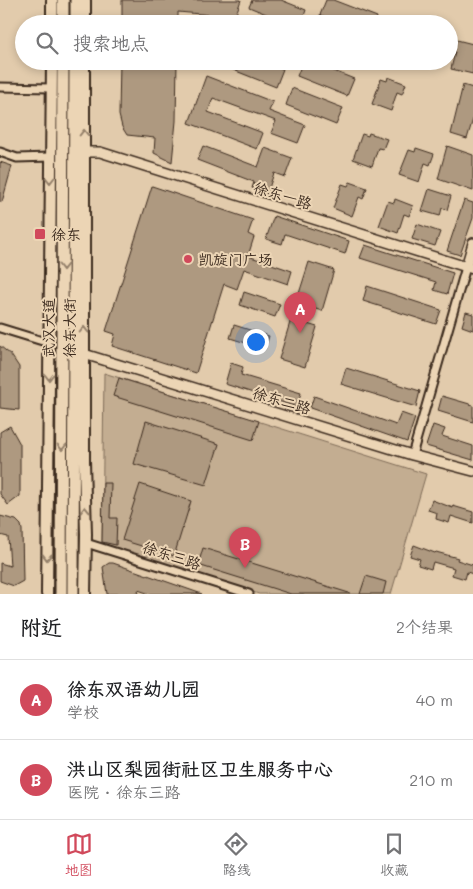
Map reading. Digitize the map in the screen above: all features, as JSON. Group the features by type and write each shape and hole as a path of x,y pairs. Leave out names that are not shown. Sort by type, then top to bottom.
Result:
{"highway":[{"path":"63,0 63,15"},
{"path":"76,0 76,15"},
{"name":"武汉大道","path":"61,594 63,70"},
{"name":"武汉大道","path":"73,594 76,70"}],"main road":[{"path":"52,0 52,15"},
{"path":"85,0 85,15"},
{"name":"徐东大街","path":"47,594 52,70"},
{"name":"徐东大街","path":"84,70 85,594"}],"street":[{"path":"0,87 51,88"},
{"path":"0,152 17,158 50,157"},
{"name":"徐东一路","path":"84,152 100,152 470,268"},
{"path":"412,455 470,268 473,243"},
{"path":"0,328 50,343"},
{"name":"徐东二路","path":"84,354 412,455 473,471"},
{"name":"徐东三路","path":"86,542 249,594"}],"shaded area":[{"path":"104,373 426,474 391,594 259,594 102,545"}],"building":[{"path":"122,0 241,0 236,15 178,12 178,15 122,15"},
{"path":"252,0 281,0 306,10 304,15 269,15 249,7"},
{"path":"326,0 333,0 372,15 320,15"},
{"path":"458,40 473,44 473,74 455,70 458,70"},
{"path":"120,70 177,70 176,121 172,162 154,153 155,138 127,135 122,127 119,115"},
{"path":"234,70 283,70 276,87"},
{"path":"299,70 332,70 354,79 347,96 297,76"},
{"path":"206,76 273,102 269,111 305,125 298,143 271,133 276,121 213,98 208,112 263,133 257,149 189,123"},
{"path":"388,77 406,84 402,94 397,92 391,111 372,104 381,79 387,81"},
{"path":"463,85 473,88 473,119 467,139 451,134"},
{"path":"292,88 343,108 336,125 286,105"},
{"path":"369,133 387,139 383,149 378,148 372,166 353,159 362,134 368,136"},
{"path":"203,146 258,167 265,148 292,158 285,177 274,173 267,194 252,188 254,182 197,160"},
{"path":"447,146 473,155 473,191 438,179"},
{"path":"416,148 434,154 430,165 425,163 419,182 399,175 409,150 415,152"},
{"path":"0,162 12,166 2,202 0,201"},
{"path":"350,182 367,188 363,199 359,197 352,216 333,208 342,184 348,186"},
{"name":"凯旋门广场","path":"152,186 253,220 248,234 254,237 248,256 292,271 288,284 244,269 237,289 224,284 196,373 112,346 115,334 106,331"},
{"path":"429,189 451,196 447,210 442,208 440,216 422,211"},
{"path":"395,199 413,206 409,216 404,214 398,233 379,226 388,201 394,203"},
{"path":"464,200 473,203 473,218 460,255 447,251"},
{"path":"274,216 349,241 345,254 285,234 282,244 266,239"},
{"path":"417,224 440,232 435,246 412,239"},
{"path":"365,245 453,273 447,294 434,290 436,282 360,258"},
{"path":"309,262 334,270 322,311 296,303"},
{"path":"367,286 441,310 436,324 363,301"},
{"path":"244,292 280,304 275,317 240,305"},
{"path":"466,312 473,314 473,330 462,326"},
{"path":"291,319 317,327 305,367 279,359"},
{"path":"234,325 269,336 265,349 230,338"},
{"path":"0,346 11,355 19,367 19,410 0,408"},
{"path":"231,363 243,367 241,375 301,393 297,407 225,384"},
{"path":"346,368 420,391 416,407 341,384"},
{"path":"119,378 259,421 253,440 113,396"},
{"path":"314,396 396,425 401,413 415,418 407,442 310,408"},
{"path":"442,396 473,405 473,422 438,411"},
{"path":"146,421 219,444 206,485 134,464"},
{"path":"433,425 445,429 442,436 473,446 473,460 426,446"},
{"path":"10,426 20,444 20,496 8,505 0,494 0,432"},
{"path":"103,483 111,483 110,518 117,518 116,545 102,542"},
{"path":"140,484 191,501 174,556 122,540"},
{"path":"432,500 453,508 453,506 473,512 473,523 451,516 449,523 436,519 437,513 428,510"},
{"path":"0,516 16,520 21,525 22,530 23,581 14,586 0,581 0,563 10,566 8,537 0,535"},
{"path":"414,545 435,553 458,558 457,560 473,565 473,574 467,572 465,579 452,575 454,568 433,562 431,569 418,565 420,559 410,556"},
{"path":"203,548 349,594 291,594 198,565"},
{"path":"109,563 202,594 150,594 138,590 139,594 107,594 103,567"},
{"path":"366,576 386,582 383,594 360,594"}],"place":[{"name":"徐东","path":"40,234"},
{"name":"凯旋门广场","path":"188,259"},
{"name":"徐东双语幼儿园","path":"300,333"},
{"name":"洪山区梨园街社区卫生服务中心","path":"245,568"}]}
